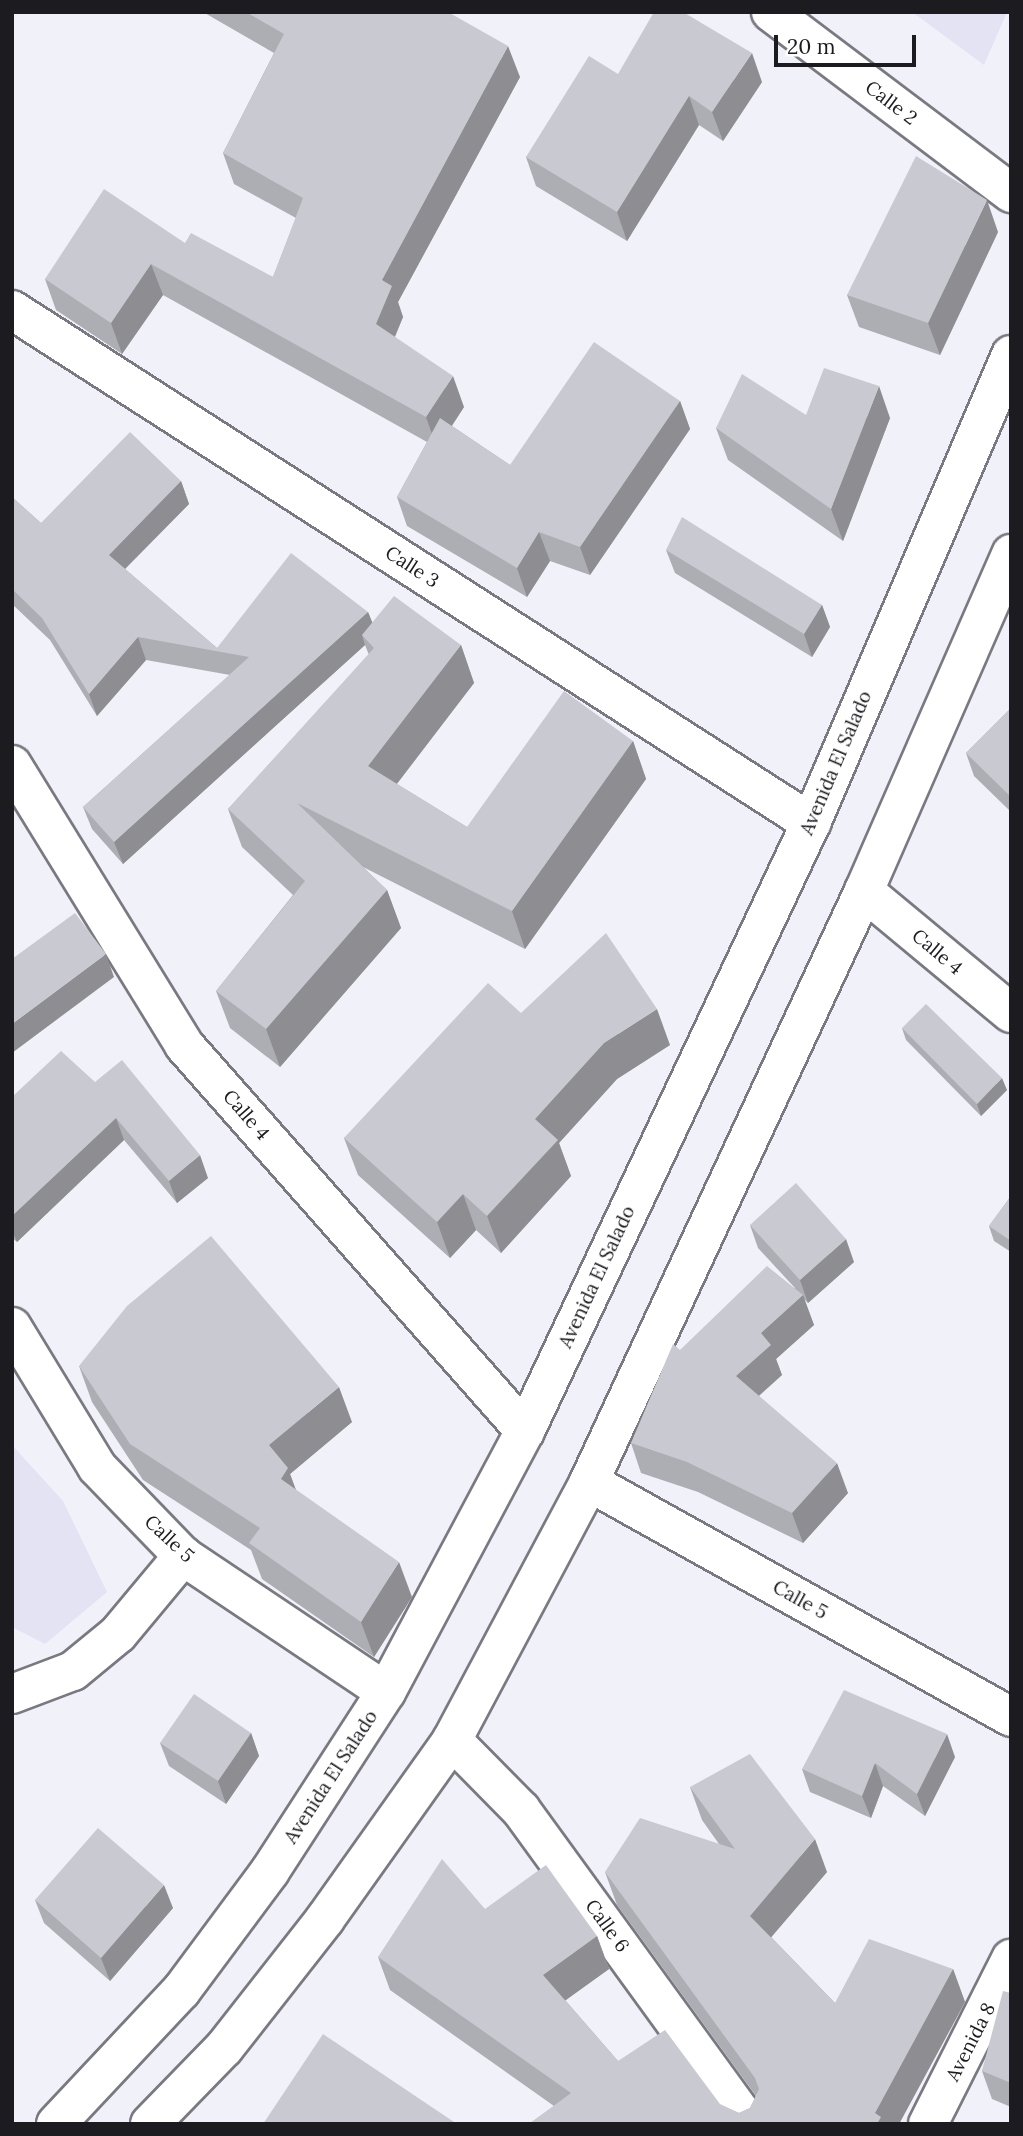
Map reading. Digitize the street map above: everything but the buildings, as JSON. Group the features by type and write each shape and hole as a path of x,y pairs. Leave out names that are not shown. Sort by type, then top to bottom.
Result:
{"street":[{"name":"Calle 2","path":"771,12 1011,193"},
{"name":"Calle 3","path":"12,310 811,823"},
{"name":"Avenida El Salado","path":"56,2124 181,1991 270,1871 386,1692 525,1432 811,823 1011,355"},
{"path":"150,2124 224,2048 283,1973 452,1740 589,1482 863,891 1011,554"},
{"name":"Calle 4","path":"12,765 184,1045 525,1432"},
{"name":"Calle 4","path":"863,891 1011,1013"},
{"name":"Calle 5","path":"12,1326 97,1467 183,1556 386,1692"},
{"name":"Calle 5","path":"589,1482 1011,1717"},
{"path":"12,1694 73,1671 118,1634 183,1556"},
{"name":"Calle 6","path":"452,1740 522,1810 749,2124"},
{"name":"Avenida 8","path":"928,2124 1011,1959"}],"shaded area":[{"path":"912,12 1007,12 984,65"},
{"path":"12,1445 63,1501 107,1592 45,1644 12,1627"}]}
